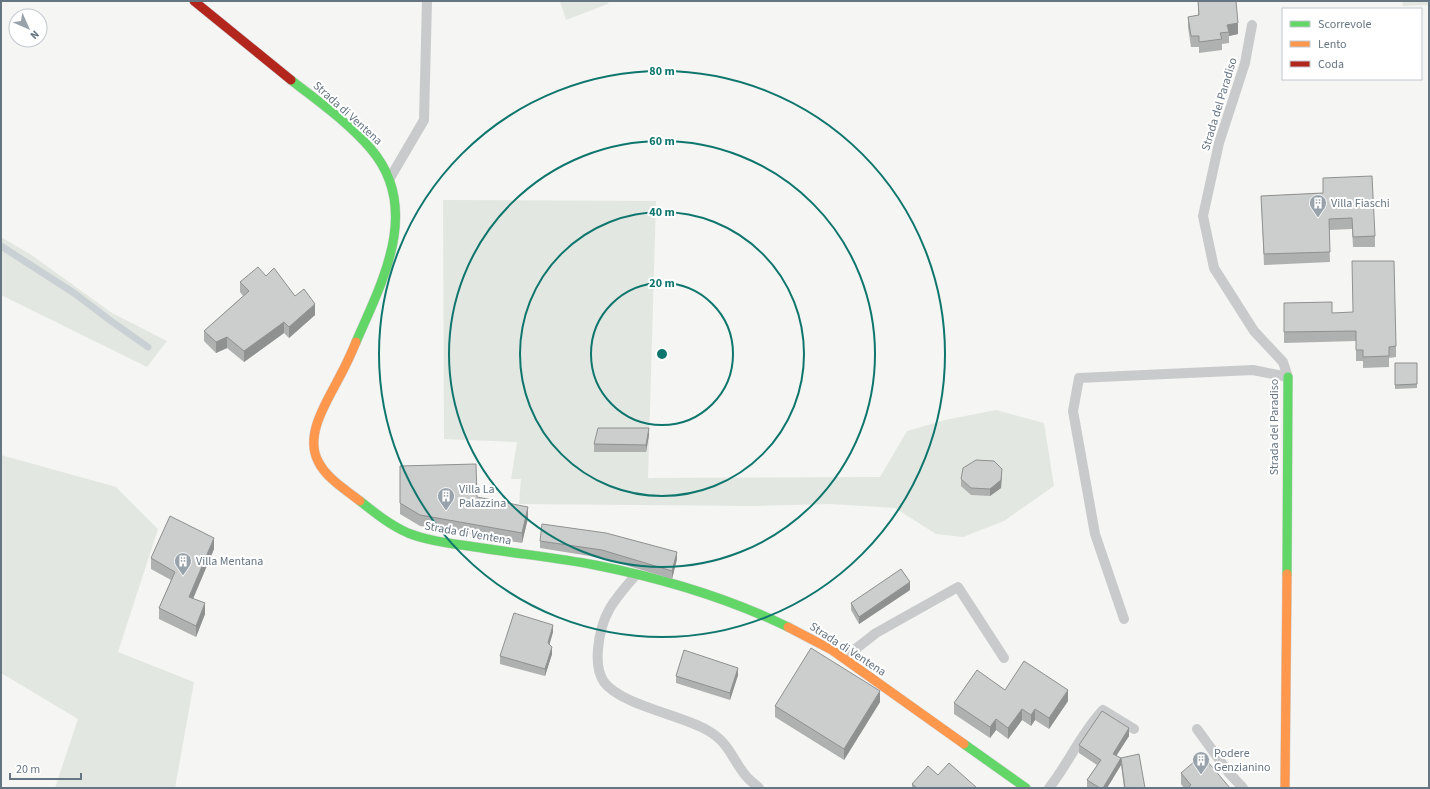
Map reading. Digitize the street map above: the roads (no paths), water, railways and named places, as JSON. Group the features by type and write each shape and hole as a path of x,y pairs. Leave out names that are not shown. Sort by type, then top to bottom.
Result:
{"street":[{"name":"Strada di Ventena","path":"194,1 355,133 376,154 390,179 396,199 396,228 388,267 348,359 318,421 314,449 317,461 326,472 387,522 406,533 444,542 595,565 698,593 771,619 807,635 844,658 1026,788"},
{"name":"Strada del Paradiso","path":"1285,788 1288,377"}],"lane":[{"path":"390,179 424,120 427,1"},
{"name":"Strada del Paradiso","path":"1252,25 1245,63 1219,143 1203,216 1214,268 1254,331 1283,362 1288,377"},
{"path":"1124,619 1095,534 1074,411 1079,378 1253,370 1288,377"},
{"path":"635,576 616,598 602,622 599,633 597,654 603,681 608,687 623,697 707,730 723,741 746,776 759,788"},
{"path":"844,658 876,633 958,587 1004,658"},
{"path":"1049,788 1059,776 1092,721 1102,710 1134,729"},
{"path":"1197,729 1229,773 1243,788"}],"waterway":[{"path":"1,246 74,293 148,347"}],"place":[{"name":"Villa Fiaschi","path":"1318,218"},
{"name":"Villa La Palazzina","path":"446,511"},
{"name":"Villa Mentana","path":"183,576"},
{"name":"Podere Genzianino","path":"1201,775"}]}
